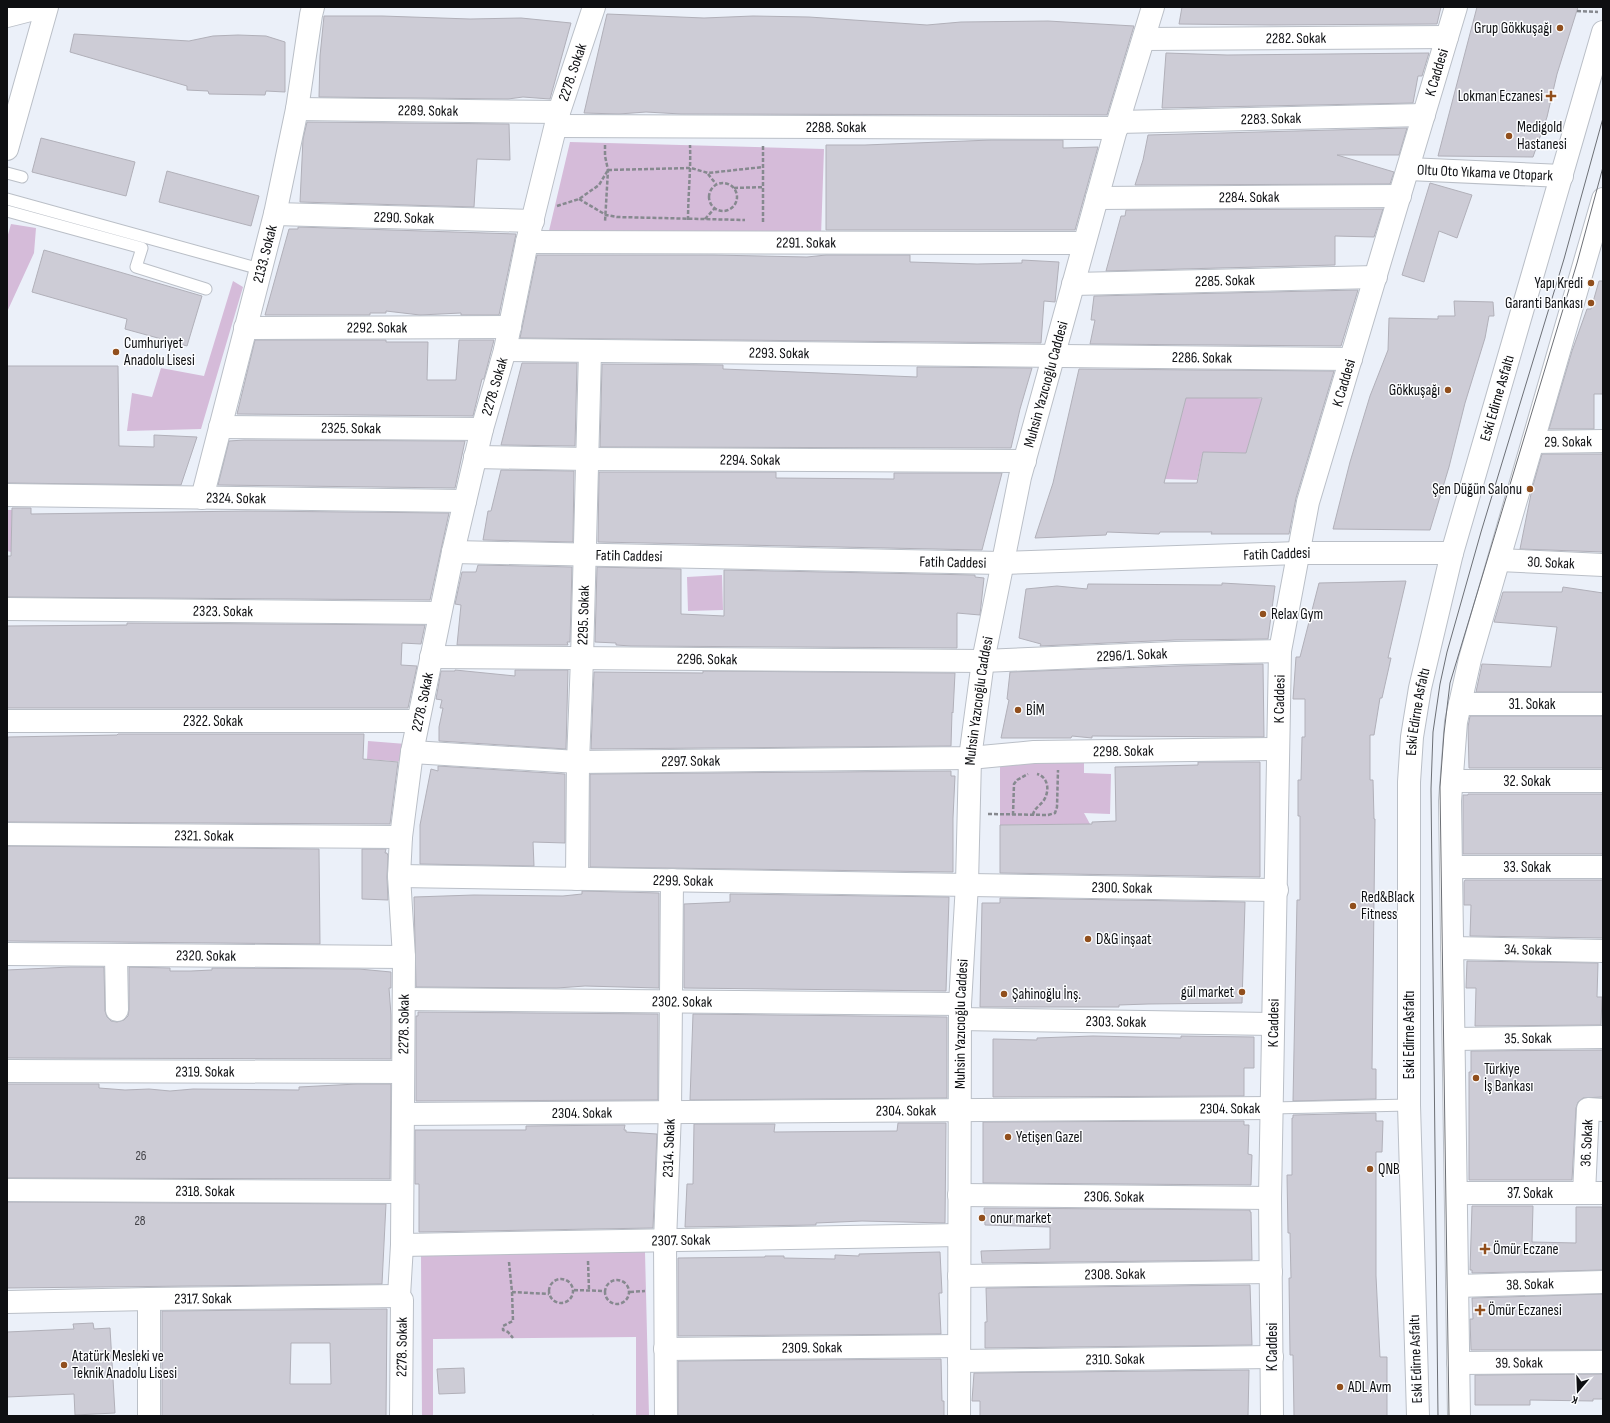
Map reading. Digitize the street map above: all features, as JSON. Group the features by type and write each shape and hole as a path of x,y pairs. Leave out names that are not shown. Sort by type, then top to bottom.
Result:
{"street":[{"path":"7,16 42,7"},
{"path":"7,149 47,7"},
{"name":"2133. Sokak","path":"202,498 275,214 297,109 313,7"},
{"name":"2278. Sokak","path":"401,1416 402,1300 398,1296 402,1245 404,957 399,876 401,837 412,752 453,552 482,429 505,350 532,221 558,119 594,7"},
{"name":"Muhsin Yazıcıoğlu Caddesi","path":"960,1416 960,1011 967,884 970,758 983,661 1002,563 1025,461 1052,357 1117,125 1153,7"},
{"name":"K Caddesi","path":"1272,1416 1270,1198 1277,890 1277,749 1280,652 1308,502 1456,7"},
{"name":"Eski Edirne Asfaltı","path":"1418,1416 1409,1105 1409,782 1412,737 1420,688 1452,554 1562,176 1601,22"},
{"name":"2282. Sokak","path":"1144,39 1447,37"},
{"name":"2289. Sokak","path":"297,109 558,119"},
{"name":"2283. Sokak","path":"1117,125 1424,115"},
{"name":"2288. Sokak","path":"558,119 605,127 763,128 1117,125"},
{"name":"Oltu Oto Yıkama ve Otopark","path":"1408,168 1562,176"},
{"name":"2284. Sokak","path":"1097,198 1400,196"},
{"path":"1459,1416 1450,801 1456,722 1470,659 1603,199"},
{"name":"2290. Sokak","path":"275,214 532,221"},
{"name":"2291. Sokak","path":"527,242 762,244 1084,243"},
{"name":"2285. Sokak","path":"1073,284 1376,277"},
{"name":"2292. Sokak","path":"245,328 510,327"},
{"name":"2293. Sokak","path":"505,350 1052,357"},
{"name":"2295. Sokak","path":"577,879 578,762 590,351"},
{"name":"2286. Sokak","path":"1052,357 1351,359"},
{"name":"2325. Sokak","path":"220,427 482,429"},
{"name":"29. Sokak","path":"1533,442 1603,441"},
{"name":"2294. Sokak","path":"475,457 1025,461"},
{"name":"2324. Sokak","path":"7,495 465,501"},
{"name":"Fatih Caddesi","path":"453,552 1002,563 1298,553 1452,554"},
{"name":"30. Sokak","path":"1499,560 1603,565"},
{"name":"2323. Sokak","path":"7,609 440,613"},
{"name":"2296/1. Sokak","path":"983,661 1174,653 1280,652"},
{"name":"2296. Sokak","path":"431,657 983,661"},
{"name":"31. Sokak","path":"1460,704 1603,704"},
{"name":"2322. Sokak","path":"7,720 418,721"},
{"name":"2298. Sokak","path":"970,758 1034,752 1277,749"},
{"name":"2297. Sokak","path":"412,752 578,762 970,758"},
{"name":"32. Sokak","path":"1452,781 1603,781"},
{"name":"2321. Sokak","path":"7,834 401,837"},
{"name":"33. Sokak","path":"1451,868 1603,867"},
{"name":"2299. Sokak","path":"399,876 967,884"},
{"name":"2314. Sokak","path":"666,1416 665,1241 670,1112 672,880"},
{"name":"2300. Sokak","path":"967,884 1277,890"},
{"name":"34. Sokak","path":"1452,948 1603,951"},
{"name":"2320. Sokak","path":"7,954 404,957"},
{"path":"116,955 116,1010"},
{"name":"2302. Sokak","path":"404,999 671,1001 960,1011"},
{"name":"2303. Sokak","path":"960,1011 1273,1024"},
{"name":"35. Sokak","path":"1454,1039 1603,1037"},
{"name":"2319. Sokak","path":"7,1071 403,1072"},
{"name":"2304. Sokak","path":"403,1114 1272,1108"},
{"name":"36. Sokak","path":"1594,1193 1588,1109 1603,1110"},
{"name":"2318. Sokak","path":"7,1190 402,1192"},
{"name":"37. Sokak","path":"1456,1193 1594,1193"},
{"name":"2306. Sokak","path":"959,1194 1270,1198"},
{"name":"2307. Sokak","path":"402,1245 959,1235"},
{"name":"2308. Sokak","path":"959,1276 1271,1272"},
{"name":"38. Sokak","path":"1457,1286 1603,1282"},
{"name":"2317. Sokak","path":"7,1302 398,1296"},
{"path":"149,1299 149,1416"},
{"name":"2309. Sokak","path":"666,1349 959,1353"},
{"name":"2310. Sokak","path":"959,1353 1272,1356"},
{"name":"39. Sokak","path":"1458,1363 1603,1362"}],"lane":[{"path":"7,173 22,177"},
{"path":"7,199 260,269"},
{"path":"7,211 142,248 136,267 206,289"},
{"name":"2304. Sokak","path":"1272,1108 1409,1105"}],"path":[{"path":"1577,11 1601,22"},
{"path":"605,127 605,156 608,170 606,215"},
{"path":"762,244 764,187 763,128"},
{"path":"608,170 691,168 708,174 764,167"},
{"path":"688,220 691,168"},
{"path":"608,170 599,185 579,198 606,215 617,217 688,220 749,220"},
{"path":"708,174 716,184"},
{"path":"734,188 737,197 731,209 722,212 714,209 710,205 708,196 709,191 716,184 726,183 734,188 764,187"},
{"path":"705,220 714,209"},
{"path":"756,221 763,221"},
{"path":"969,814 1048,815 1055,813 1057,811 1059,752"},
{"path":"1013,815 1014,784 1017,780 1026,775 1036,773 1046,779 1047,789 1045,798 1034,810 1033,815"},
{"path":"588,1242 589,1290"},
{"path":"509,1244 513,1321 503,1326 503,1330 508,1332 513,1338"},
{"path":"561,1279 571,1283 574,1290 571,1298 562,1303 554,1301 549,1294 550,1285 556,1280 561,1279"},
{"path":"621,1280 629,1288 629,1295 622,1304 614,1304 607,1299 605,1291 609,1283 621,1280"},
{"path":"574,1290 605,1291"},
{"path":"512,1292 549,1294"}],"shaded area":[{"path":"570,142 824,149 821,236 548,235"},
{"path":"11,224 36,228 34,253 7,312 7,238"},
{"path":"233,281 243,287 201,429 127,431 132,393 152,397 161,368 204,376"},
{"path":"1186,398 1262,399 1246,453 1203,452 1197,480 1164,479"},
{"path":"7,510 12,510 11,552 7,551"},
{"path":"722,575 723,610 688,611 687,577"},
{"path":"368,741 406,744 404,762 367,759"},
{"path":"1000,762 1084,762 1084,773 1111,774 1110,814 1084,813 1090,824 1000,825"},
{"path":"645,1252 649,1416 636,1416 636,1337 433,1339 433,1416 422,1416 421,1255"}],"building":[{"path":"1182,7 1441,7 1437,24 1271,25 1179,24"},
{"path":"1477,7 1578,7 1557,74 1547,117 1533,157 1438,156"},
{"path":"607,14 704,18 753,16 809,17 927,25 961,22 1048,21 1134,26 1107,115 681,114 646,112 619,114 584,113"},
{"path":"324,16 470,19 521,18 571,23 550,99 523,97 508,99 319,97 320,56"},
{"path":"74,34 189,41 213,36 266,36 285,42 285,92 266,91 265,95 209,94 208,91 187,90 187,86 70,52"},
{"path":"1166,53 1227,55 1429,53 1422,76 1418,76 1413,103 1162,108"},
{"path":"307,122 509,124 510,160 477,159 474,207 300,202 303,139"},
{"path":"1407,128 1399,155 1337,155 1394,172 1390,184 1135,185 1143,160 1148,135"},
{"path":"41,138 135,162 126,196 32,172"},
{"path":"991,140 1063,140 1063,148 1098,147 1075,230 826,230 826,145"},
{"path":"167,171 259,196 251,226 159,202"},
{"path":"1430,183 1472,195 1457,238 1439,231 1424,282 1402,275"},
{"path":"1383,209 1374,237 1335,236 1335,265 1106,271 1121,216 1125,216 1126,210"},
{"path":"298,227 516,234 499,315 461,315 461,313 420,315 386,311 386,313 370,313 370,315 265,315 289,229 298,229"},
{"path":"44,250 202,296 187,346 125,329 127,319 32,292"},
{"path":"537,255 713,255 807,257 826,255 910,255 910,262 977,264 1022,263 1022,260 1059,262 1055,302 1044,301 1041,343 520,338"},
{"path":"1599,281 1603,281 1603,394 1594,394 1594,429 1549,429 1572,351 1587,309 1591,309"},
{"path":"1358,290 1341,346 1090,344 1095,320 1091,320 1094,296"},
{"path":"1454,301 1493,302 1494,316 1489,316 1485,338 1465,403 1449,467 1430,530 1333,529 1350,462 1370,396 1388,350 1389,318 1438,319 1438,316 1455,316"},
{"path":"255,340 386,340 386,342 428,342 427,380 456,380 459,340 494,340 473,416 237,414"},
{"path":"522,363 577,363 575,446 501,445"},
{"path":"602,364 723,365 723,369 917,377 917,367 1032,368 1011,448 600,447"},
{"path":"7,366 118,366 119,446 154,447 154,435 197,437 181,485 7,483"},
{"path":"1079,369 1334,371 1296,498 1289,534 1211,534 1212,532 1160,532 1159,534 1107,532 1106,535 1035,538 1053,483","holes":["1186,398 1262,398 1246,453 1203,452 1197,483 1164,483"]},
{"path":"229,441 465,441 455,488 218,485"},
{"path":"1542,454 1603,454 1603,552 1520,549 1532,489"},
{"path":"501,470 574,471 573,542 483,540 488,511 491,511"},
{"path":"599,472 776,472 776,478 894,479 894,473 1002,473 982,550 598,542"},
{"path":"12,508 31,508 31,514 247,511 449,513 430,600 7,597 7,556 11,556"},
{"path":"478,565 572,567 570,642 567,642 568,645 457,645 461,605 455,604 462,572 476,572"},
{"path":"597,567 681,569 681,614 724,616 724,570 975,575 975,577 984,578 980,615 957,613 957,648 631,646 616,645 616,643 595,642"},
{"path":"1406,581 1388,658 1391,658 1382,698 1380,698 1374,735 1370,735 1370,780 1373,780 1375,819 1372,1069 1376,1069 1376,1099 1293,1101 1297,900 1300,900 1300,816 1298,816 1298,780 1301,780 1302,737 1305,737 1305,699 1293,699 1296,657 1300,657 1319,583"},
{"path":"1222,583 1275,586 1268,639 1175,640 1040,646 1041,644 1019,638 1026,589 1057,586 1087,589 1088,584 1222,585"},
{"path":"1563,587 1603,593 1603,692 1476,692 1482,664 1551,667 1557,627 1494,622 1503,592 1562,592"},
{"path":"127,623 425,625 421,644 402,643 401,665 417,666 408,708 7,708 7,626 127,625"},
{"path":"1263,664 1264,737 1092,736 1092,738 1072,736 1071,738 1001,738 1009,700 1007,699 1010,672"},
{"path":"455,670 515,676 515,670 568,670 566,749 439,741 439,727 443,708 440,708 442,700 436,699 441,671"},
{"path":"703,671 955,673 951,746 591,749 594,672 703,673"},
{"path":"1470,716 1603,716 1603,768 1469,768 1468,727"},
{"path":"118,734 364,734 363,759 398,762 390,824 7,822 8,737"},
{"path":"1198,762 1260,762 1260,877 1000,873 1000,825 1092,824 1092,822 1116,821 1115,767 1198,765"},
{"path":"438,766 565,774 565,843 533,842 534,866 420,864 420,825 431,769 438,771"},
{"path":"951,771 951,776 955,776 953,872 590,867 590,774"},
{"path":"1603,794 1603,854 1463,854 1463,795"},
{"path":"7,846 319,849 320,944 7,941"},
{"path":"362,849 386,849 385,853 387,853 388,856 388,900 362,899"},
{"path":"1465,880 1603,880 1603,938 1470,936 1471,905 1464,905"},
{"path":"582,891 659,893 659,988 585,986 557,988 416,987 414,897 474,895 563,896 582,894"},
{"path":"730,894 949,897 946,991 684,988 684,904 730,902"},
{"path":"1000,898 1245,902 1242,1003 1148,1004 1119,1005 1119,1007 980,1007 982,903 1000,903"},
{"path":"1467,961 1598,963 1597,997 1602,997 1601,1025 1475,1026 1476,988 1466,988"},
{"path":"104,967 105,1011 107,1017 111,1021 117,1022 124,1020 128,1016 129,967 170,968 170,971 212,970 212,968 359,969 391,972 391,988 389,988 391,1015 391,1059 7,1058 7,970"},
{"path":"418,1012 658,1014 658,1100 416,1101 416,1016 418,1016"},
{"path":"693,1014 947,1017 947,1098 690,1100"},
{"path":"1093,1036 1181,1038 1181,1036 1254,1037 1254,1068 1244,1068 1244,1096 993,1097 993,1039 1037,1040 1037,1038"},
{"path":"1603,1050 1603,1097 1583,1098 1578,1102 1576,1108 1572,1180 1469,1180 1469,1072 1471,1072 1471,1051"},
{"path":"7,1084 99,1084 99,1088 170,1091 193,1089 299,1090 299,1087 391,1084 390,1179 7,1178"},
{"path":"1376,1113 1376,1121 1383,1121 1382,1152 1376,1152 1376,1276 1380,1357 1387,1357 1387,1416 1294,1416 1293,1355 1290,1355 1289,1278 1291,1278 1290,1233 1288,1233 1287,1175 1292,1175 1292,1118 1293,1115"},
{"path":"1244,1121 1244,1125 1249,1125 1248,1154 1252,1155 1251,1185 983,1183 983,1122"},
{"path":"898,1123 946,1123 945,1223 862,1221 816,1223 816,1225 685,1227 687,1184 693,1184 694,1124 775,1124 774,1132 897,1131"},
{"path":"625,1125 624,1130 626,1130 626,1132 657,1134 653,1228 419,1232 419,1184 415,1184 415,1130 526,1130 526,1126"},
{"path":"7,1202 386,1204 382,1284 7,1288"},
{"path":"1472,1206 1533,1206 1532,1242 1576,1243 1576,1207 1602,1207 1603,1270 1472,1273 1472,1270 1470,1270"},
{"path":"984,1208 1250,1210 1252,1260 982,1263 981,1251 1050,1249 1050,1227 985,1225"},
{"path":"940,1252 942,1293 939,1293 941,1334 678,1336 678,1258 784,1256 784,1258 835,1259 835,1255 859,1256 859,1254"},
{"path":"1250,1285 1252,1345 985,1348 985,1322 987,1322 986,1288"},
{"path":"1603,1294 1603,1350 1471,1350 1470,1319 1473,1319 1472,1298"},
{"path":"387,1309 386,1416 162,1416 162,1311","holes":["291,1343 330,1343 331,1384 290,1384"]},
{"name":"Atatürk Mesleki ve Teknik Anadolu Lisesi","path":"93,1323 94,1329 110,1328 115,1413 75,1415 74,1394 7,1397 7,1332 74,1329 73,1324"},
{"path":"941,1359 942,1401 944,1401 944,1416 678,1416 678,1361"},
{"path":"464,1368 465,1393 439,1394 437,1369"},
{"path":"1249,1370 1248,1416 980,1416 980,1401 972,1401 974,1373"},
{"path":"1603,1374 1603,1399 1593,1399 1593,1401 1530,1400 1530,1405 1475,1405 1475,1375"}],"tram line":[{"path":"1438,1416 1431,789 1433,732 1440,684 1447,652 1481,532 1564,259 1603,118"},
{"path":"1449,1416 1440,787 1450,683 1577,263 1603,167"}],"place":[{"name":"Grup Gökkuşağı","path":"1560,28"},
{"name":"Lokman Eczanesi","path":"1551,96"},
{"name":"Medigold Hastanesi","path":"1509,136"},
{"name":"Yapı Kredi","path":"1591,283"},
{"name":"Garanti Bankası","path":"1591,303"},
{"name":"Cumhuriyet Anadolu Lisesi","path":"116,352"},
{"name":"Gökkuşağı","path":"1448,390"},
{"name":"Şen Düğün Salonu","path":"1530,489"},
{"name":"Relax Gym","path":"1263,614"},
{"name":"BİM","path":"1018,710"},
{"name":"Red&Black Fitness","path":"1353,906"},
{"name":"D&G inşaat","path":"1088,939"},
{"name":"gül market","path":"1242,992"},
{"name":"Şahinoğlu İnş.","path":"1004,994"},
{"name":"Türkiye İş Bankası","path":"1476,1078"},
{"name":"Yetişen Gazel","path":"1008,1137"},
{"name":"QNB","path":"1370,1169"},
{"name":"onur market","path":"982,1218"},
{"name":"Ömür Eczane","path":"1485,1249"},
{"name":"Ömür Eczanesi","path":"1480,1310"},
{"name":"Atatürk Mesleki ve Teknik Anadolu Lisesi","path":"64,1365"},
{"name":"ADL Avm","path":"1340,1387"}]}
